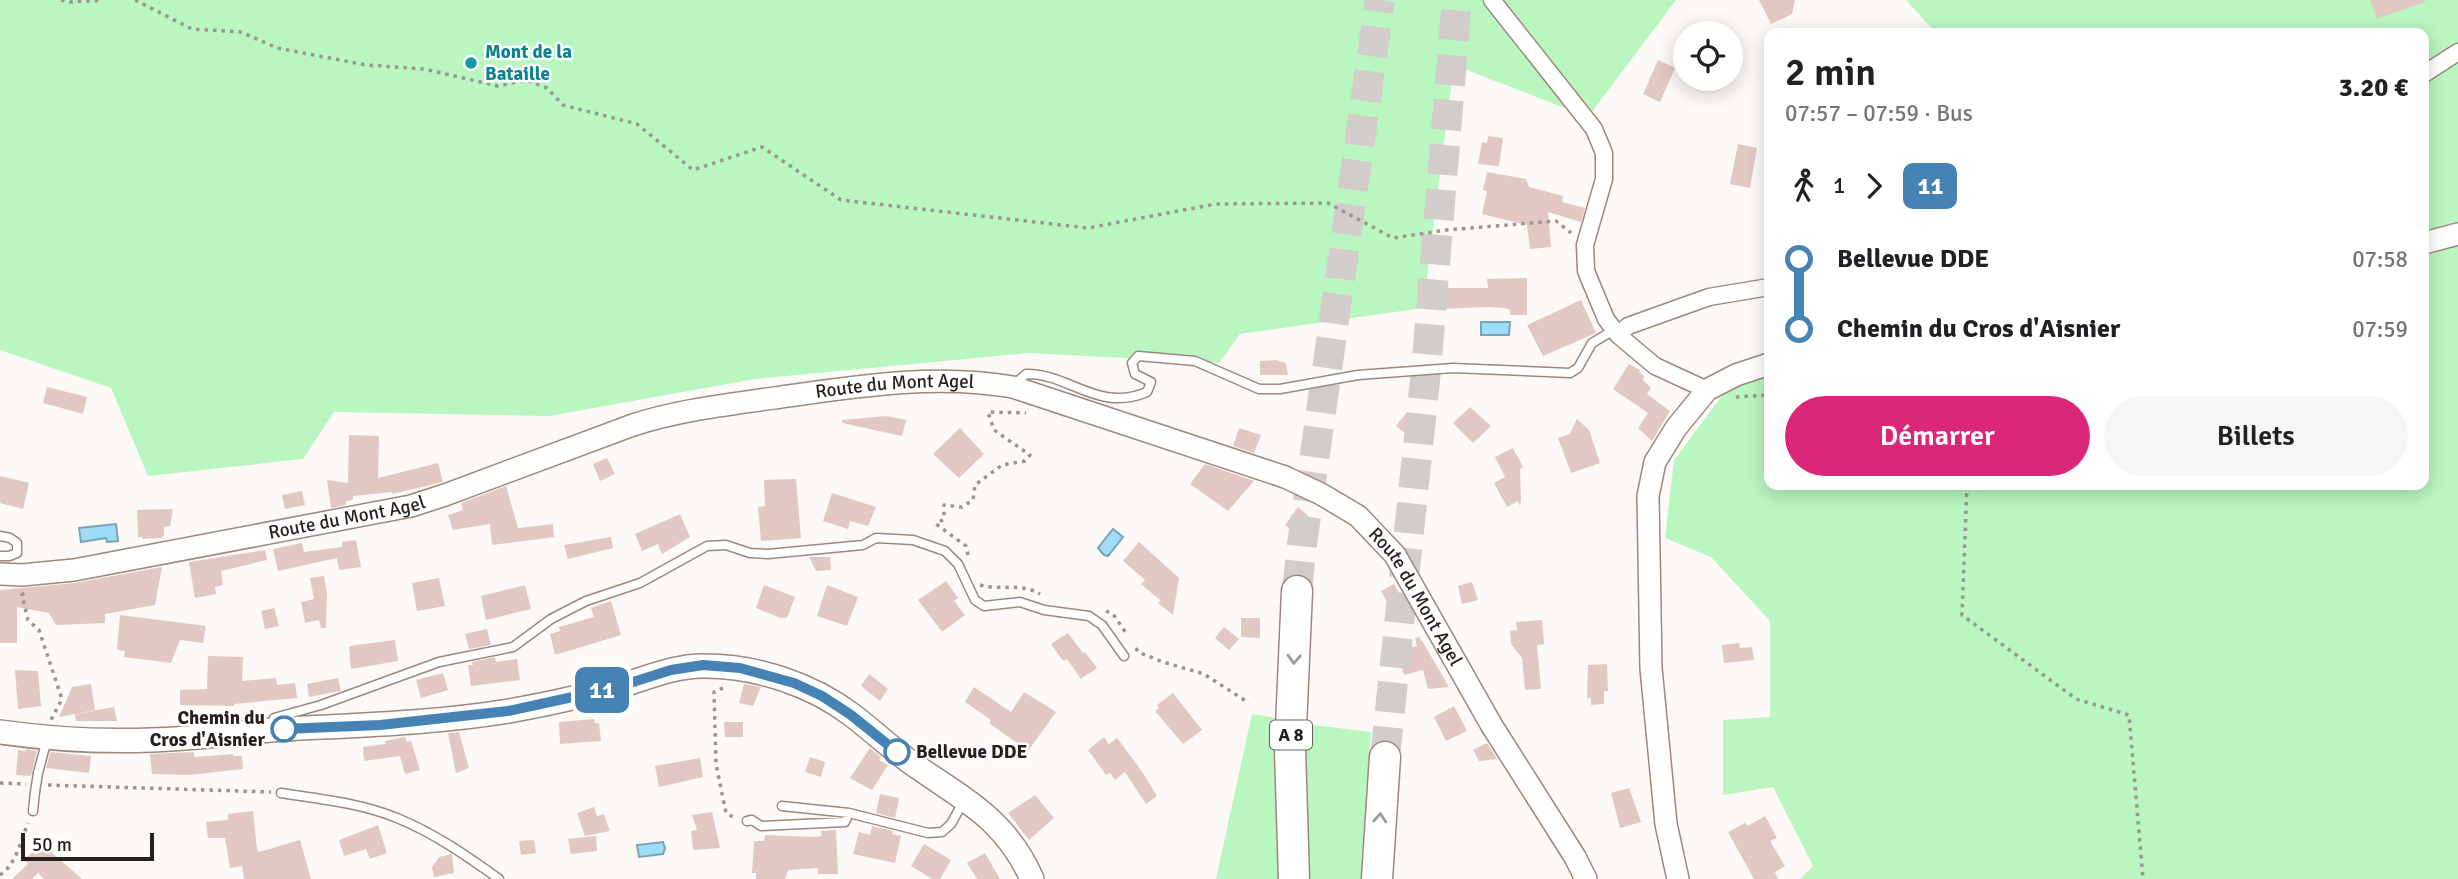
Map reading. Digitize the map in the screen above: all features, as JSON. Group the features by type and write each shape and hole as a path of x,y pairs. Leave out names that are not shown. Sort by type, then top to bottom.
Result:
{"highway":[{"name":"A 8","path":"1294,879 1290,750 1297,591"},
{"path":"1377,879 1385,757"}],"main road":[{"path":"0,732 47,739 149,740 380,725 508,711 614,688 671,670 703,665 740,668 794,683 822,696 851,715 915,766 986,814 1006,836 1032,879"}],"street":[{"path":"1492,0 1594,129 1604,153 1604,178 1584,245 1586,271 1606,318 1616,333 1655,366 1707,390"},
{"path":"2429,71 2458,52"},
{"path":"2429,242 2458,234"},
{"path":"1616,333 1628,326 1709,297 1764,288"},
{"path":"1678,879 1666,824 1651,668 1647,496 1655,462 1676,428 1707,390 1736,374 1764,366"},
{"name":"Route du Mont Agel","path":"0,574 22,575 74,570 411,506 660,416 881,384 987,382 1013,387 1285,477 1358,516 1395,555 1492,726 1586,879"}],"lane":[{"path":"1013,387 1026,374 1038,374 1091,394 1132,399 1147,392 1151,382 1135,374 1132,363 1138,356 1195,361 1259,389 1280,389 1358,375 1453,368 1570,373 1578,368 1592,343 1616,333"},
{"path":"0,536 10,537 17,543 17,553 0,556"},
{"path":"272,730 274,718 321,705 439,662 513,647 551,620 586,601 640,583 707,546 726,545 768,554 863,545 876,538 914,540 945,551 958,564 975,600 984,606 1020,602 1044,610 1089,615 1102,625 1124,656"},
{"path":"33,811 35,788 47,739"},
{"path":"281,793 349,804 397,818 458,849 499,879"},
{"path":"782,806 849,813 928,833 942,832 951,824 965,798"},
{"path":"747,821 752,820 761,826 845,822 849,813"}],"path":[{"path":"61,0 102,0"},
{"path":"135,0 192,29 241,33 277,48 366,65 424,69 490,82 498,86 526,80 547,88 563,106 637,124 693,170 762,147 841,200 1088,228 1216,204 1328,203 1393,238 1446,230 1556,220 1584,245"},
{"path":"969,557 966,547 936,524 944,519 944,505 962,507 972,499 975,485 1002,465 1025,461 1030,456 994,430 988,412 1035,413 1006,398 1013,387"},
{"path":"1968,490 1962,615 2076,699 2129,715 2143,879"},
{"path":"22,575 26,592 22,595 28,620 38,630 62,698 51,720 47,739"},
{"path":"976,576 979,584 992,589 1020,586 1045,597"},
{"path":"1104,610 1113,614 1138,652 1204,674 1249,703"},
{"path":"740,668 733,681 714,692 716,764 726,813 729,817 747,821"},
{"path":"0,783 35,788"},
{"path":"47,785 281,793"},
{"path":"0,875 7,871 13,861 33,811"}],"green space":[{"path":"0,0 1676,0 1588,117 1454,65 1423,308 1240,334 1219,363 1028,353 755,379 549,416 334,412 303,459 148,476 111,388 0,350"},
{"path":"1906,0 2458,0 2458,879 1800,879 1813,866 1773,787 1723,795 1723,720 1770,717 1770,621 1711,557 1665,538 1674,460 1727,389 1764,377 1764,490 2429,490 2429,28 1931,28"},
{"path":"1252,714 1276,718 1279,879 1216,879"},
{"path":"1304,724 1371,732 1362,879 1310,879"}],"water":[{"path":"1481,322 1510,322 1509,335 1481,335"},
{"path":"116,524 118,541 107,542 106,538 81,542 79,528"},
{"path":"1113,529 1123,537 1108,556 1104,555 1098,548"},
{"path":"663,842 663,854 639,857 637,845"}],"building":[{"path":"1759,0 1795,0 1792,14 1771,24"},
{"path":"2370,0 2425,0 2425,2 2377,19"},
{"path":"1658,60 1673,67 1660,102 1643,94"},
{"path":"1488,136 1503,138 1499,166 1478,164 1482,142 1487,143"},
{"path":"1738,144 1757,148 1750,188 1730,184"},
{"path":"1487,172 1526,179 1529,187 1563,196 1562,202 1585,208 1581,222 1548,212 1551,247 1530,249 1527,225 1482,214 1487,191 1483,190"},
{"path":"1527,278 1527,315 1510,315 1510,310 1505,308 1441,309 1441,288 1488,288 1487,279"},
{"path":"1581,300 1596,333 1543,356 1527,325"},
{"path":"1276,360 1286,363 1288,375 1260,375 1260,361"},
{"path":"1629,364 1640,370 1644,376 1643,380 1651,388 1647,394 1670,411 1652,441 1638,428 1648,413 1613,389"},
{"path":"47,387 87,397 83,414 43,403"},
{"path":"1470,407 1491,426 1473,443 1453,423"},
{"path":"1407,412 1421,423 1410,437 1396,426"},
{"path":"886,416 906,420 902,436 842,423 842,420"},
{"path":"1577,419 1589,430 1600,463 1571,473 1558,438 1570,434"},
{"path":"960,428 984,454 959,478 933,454"},
{"path":"1239,428 1261,435 1254,453 1233,446"},
{"path":"349,435 379,436 378,478 438,463 443,482 392,494 353,496 353,500 346,501 346,505 331,508 327,480 348,483"},
{"path":"1513,448 1523,467 1520,469 1521,500 1520,506 1518,501 1507,507 1494,483 1505,477 1495,457"},
{"path":"607,458 615,474 600,481 593,464"},
{"path":"1205,464 1254,481 1228,511 1190,484"},
{"path":"0,476 29,483 23,509 0,503"},
{"path":"796,479 801,538 761,541 758,507 765,506 764,480"},
{"path":"506,486 518,528 553,524 554,537 492,545 490,524 453,530 448,515 463,510 461,503"},
{"path":"302,491 305,505 285,509 282,495"},
{"path":"832,493 876,507 868,526 850,521 848,529 823,521"},
{"path":"1298,507 1315,522 1300,538 1285,525"},
{"path":"173,509 170,526 164,527 164,536 142,539 138,537 137,510"},
{"path":"680,514 690,537 662,554 658,544 642,551 635,534"},
{"path":"611,537 613,548 568,559 564,545"},
{"path":"356,540 361,567 339,570 337,558 278,571 273,549 302,543 304,552 342,547 342,542"},
{"path":"1139,542 1179,578 1173,615 1141,584 1145,580 1123,561"},
{"path":"265,550 267,560 221,571 223,585 215,587 216,594 195,598 189,562"},
{"path":"809,557 830,557 831,570 816,571"},
{"path":"162,567 155,605 105,614 105,623 56,625 49,613 17,607 17,643 0,643 0,590 75,583"},
{"path":"324,576 327,594 326,628 321,628 319,620 305,623 301,602 314,599 310,578"},
{"path":"439,578 445,606 417,611 412,583"},
{"path":"946,581 958,598 954,601 965,615 942,632 918,600"},
{"path":"1472,582 1478,600 1462,604 1458,586"},
{"path":"1394,584 1405,605 1393,612 1381,591"},
{"path":"525,585 531,609 486,620 481,596"},
{"path":"764,585 795,597 787,618 756,608"},
{"path":"827,585 858,597 847,626 817,616"},
{"path":"611,601 621,635 555,655 550,634 560,631 559,627 594,617 591,608"},
{"path":"274,608 279,626 265,629 261,611"},
{"path":"120,615 206,626 203,643 180,640 171,663 124,657 125,651 117,650"},
{"path":"1241,618 1260,618 1260,638 1241,637"},
{"path":"1542,620 1544,644 1537,645 1541,689 1525,690 1522,658 1511,644 1510,631 1517,630 1516,622"},
{"path":"1224,627 1239,639 1229,650 1215,638"},
{"path":"487,629 491,645 469,649 465,634"},
{"path":"1068,633 1097,668 1081,679 1067,659 1063,661 1051,644"},
{"path":"1419,637 1449,687 1428,689 1423,670 1404,675 1397,651 1417,646 1415,638"},
{"path":"395,640 398,661 351,669 349,646"},
{"path":"1739,643 1740,648 1752,647 1754,660 1724,663 1722,645"},
{"path":"208,656 243,657 242,681 276,678 277,685 295,683 297,698 234,706 180,705 180,690 207,689"},
{"path":"495,657 496,662 517,659 520,680 471,686 468,665"},
{"path":"1607,664 1608,691 1604,691 1604,704 1591,705 1591,698 1587,698 1588,665"},
{"path":"15,670 38,671 41,706 18,709"},
{"path":"443,673 448,690 421,698 416,680"},
{"path":"869,674 888,689 880,701 861,686"},
{"path":"338,678 341,691 309,697 307,684"},
{"path":"91,684 95,710 59,717 72,687"},
{"path":"744,684 761,687 753,706 739,703"},
{"path":"974,687 1011,712 1024,692 1056,712 1028,751 965,702"},
{"path":"1173,693 1202,730 1183,744 1155,711 1159,708 1157,705"},
{"path":"1454,706 1467,731 1446,741 1434,717"},
{"path":"114,707 117,721 76,721 75,714"},
{"path":"594,719 595,723 599,723 601,741 560,744 559,722"},
{"path":"724,722 743,722 743,737 725,737"},
{"path":"459,732 469,768 456,773 448,733"},
{"path":"405,737 407,742 411,741 420,770 405,774 400,756 364,761 363,747 386,744 385,741"},
{"path":"1104,737 1109,744 1117,738 1157,796 1146,804 1125,772 1115,780 1110,773 1106,775 1088,750"},
{"path":"1487,743 1497,759 1479,761 1473,750"},
{"path":"870,748 881,757 879,760 888,765 872,790 850,778"},
{"path":"18,750 37,751 31,776 16,775"},
{"path":"50,752 91,756 89,773 46,768"},
{"path":"194,752 194,757 233,754 242,756 243,769 189,775 152,774 150,754"},
{"path":"810,757 825,762 821,777 805,772"},
{"path":"700,758 703,777 659,787 655,766"},
{"path":"1629,788 1641,822 1620,828 1611,793"},
{"path":"880,794 899,798 895,818 876,813"},
{"path":"1035,795 1054,818 1029,840 1008,813"},
{"path":"594,807 597,816 604,814 610,831 585,836 577,813"},
{"path":"253,811 259,852 300,840 311,879 244,879 242,866 230,868 225,838 208,838 206,822 228,820 228,814"},
{"path":"712,812 720,848 693,850 691,831 697,830 692,815"},
{"path":"1765,816 1777,838 1770,841 1785,866 1775,872 1778,879 1754,879 1728,832 1745,823 1748,826"},
{"path":"378,825 387,853 370,859 366,849 344,856 339,840"},
{"path":"872,826 893,831 892,834 901,836 895,863 853,854 859,832 870,835"},
{"path":"836,830 838,874 818,874 818,868 788,870 785,879 756,879 756,873 752,873 754,841 764,841 765,835 814,837 822,836 821,831"},
{"path":"596,836 597,851 571,854 568,839"},
{"path":"534,840 536,853 521,855 519,841"},
{"path":"42,841 82,879 44,879 38,873 32,879 12,879 28,864 25,860"},
{"path":"924,844 951,860 940,879 932,879 911,866"},
{"path":"985,853 1000,879 977,879 967,863"},
{"path":"452,854 454,873 434,877 432,867 439,857"}],"tunnel":[{"path":"1297,591 1380,0"},
{"path":"1385,757 1426,371 1457,0"}],"bus line":[{"name":"11","path":"284,729 380,725 508,711 614,688 671,670 703,665 740,668 794,683 822,696 851,715 897,752"}],"place":[{"name":"Mont de la Bataille","path":"471,63"},
{"name":"Chemin du Cros d'Aisnier","path":"284,729"},
{"name":"Bellevue DDE","path":"897,752"}]}
